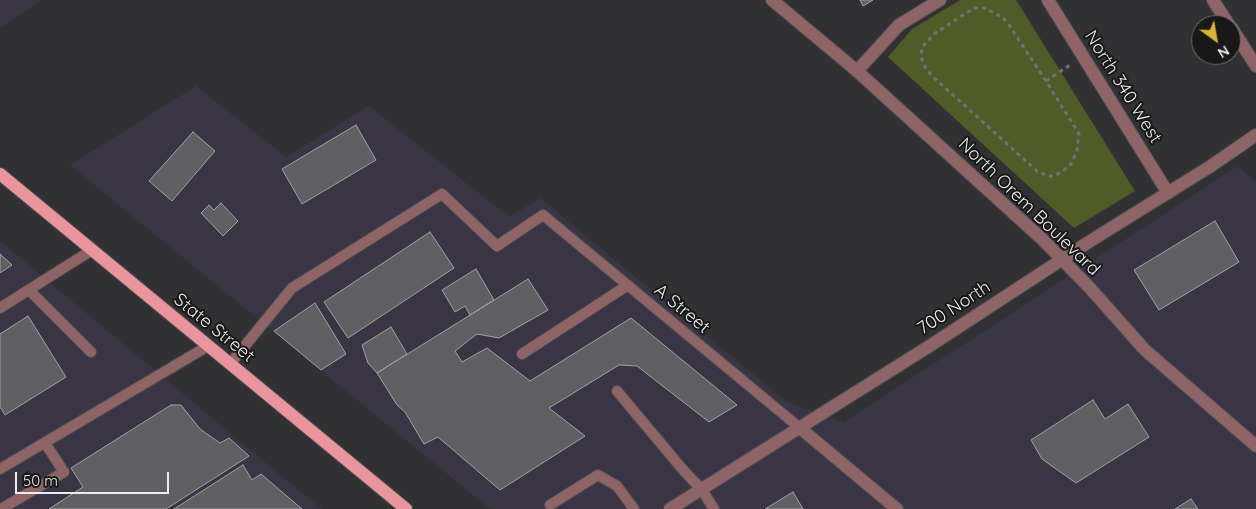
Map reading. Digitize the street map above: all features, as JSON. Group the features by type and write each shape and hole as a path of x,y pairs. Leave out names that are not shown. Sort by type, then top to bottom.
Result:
{"main road":[{"name":"State Street","path":"0,174 406,509"}],"street":[{"name":"North Orem Boulevard","path":"772,0 857,70 1042,239 1089,287 1144,350 1256,446"},
{"path":"857,70 899,25 940,0"},
{"name":"North 340 West","path":"1048,0 1168,193"},
{"path":"1213,0 1223,15"},
{"path":"1241,43 1256,66"},
{"name":"700 North","path":"670,509 1211,166 1256,135"},
{"path":"800,428 898,509"}],"lane":[{"name":"A Street","path":"230,364 292,288 442,194 496,246 543,215 800,428"},
{"path":"0,308 92,250"},
{"path":"522,354 628,286"},
{"path":"29,290 91,352"},
{"path":"0,469 208,346"},
{"path":"618,391 702,490 714,509"},
{"path":"1,509 64,472 44,443"},
{"path":"550,505 598,474 616,486 634,509"}],"path":[{"path":"974,8 984,8 1002,17 1046,81 1078,134 1078,150 1071,164 1054,176 1048,176 1037,171 931,76 921,57 922,47 934,34 974,8"},
{"path":"1046,81 1083,56"}],"shaded area":[{"path":"0,0 42,0 0,28"},
{"path":"196,86 286,157 369,106 509,217 540,198 787,402 844,422 1238,166 1256,182 1256,509 490,509 70,165"},
{"path":"0,241 278,473 322,509 0,509"}],"green space":[{"path":"960,0 1016,0 1135,191 1074,228 888,57 912,29"}],"building":[{"path":"860,0 873,0 863,6"},
{"path":"356,125 376,160 302,204 282,169"},
{"path":"193,132 215,151 172,201 149,181"},
{"path":"221,203 238,221 223,236 201,213 209,205 214,210"},
{"path":"1215,221 1239,262 1159,310 1134,270"},
{"path":"430,232 454,268 348,338 324,302"},
{"path":"0,254 12,265 0,273"},
{"path":"476,269 494,300 470,315 465,306 455,312 442,290"},
{"path":"528,279 548,310 499,338 477,334 455,351 462,362 487,348 530,381 631,318 737,405 709,422 637,366 619,365 549,408 585,436 500,490 438,437 424,444 405,412 397,405 377,373"},
{"path":"315,303 346,354 321,370 274,331"},
{"path":"28,316 66,377 5,415 0,407 0,334"},
{"path":"391,327 407,354 377,373 368,363 362,345"},
{"path":"1093,400 1105,419 1128,404 1149,437 1076,483 1042,459 1031,440"},
{"path":"171,405 181,405 200,429 220,443 229,438 249,456 166,509 49,509 83,487 71,468"},
{"path":"243,465 252,480 261,474 302,509 174,509"},
{"path":"793,492 803,509 765,509"},
{"path":"1191,499 1198,509 1175,509"}]}
